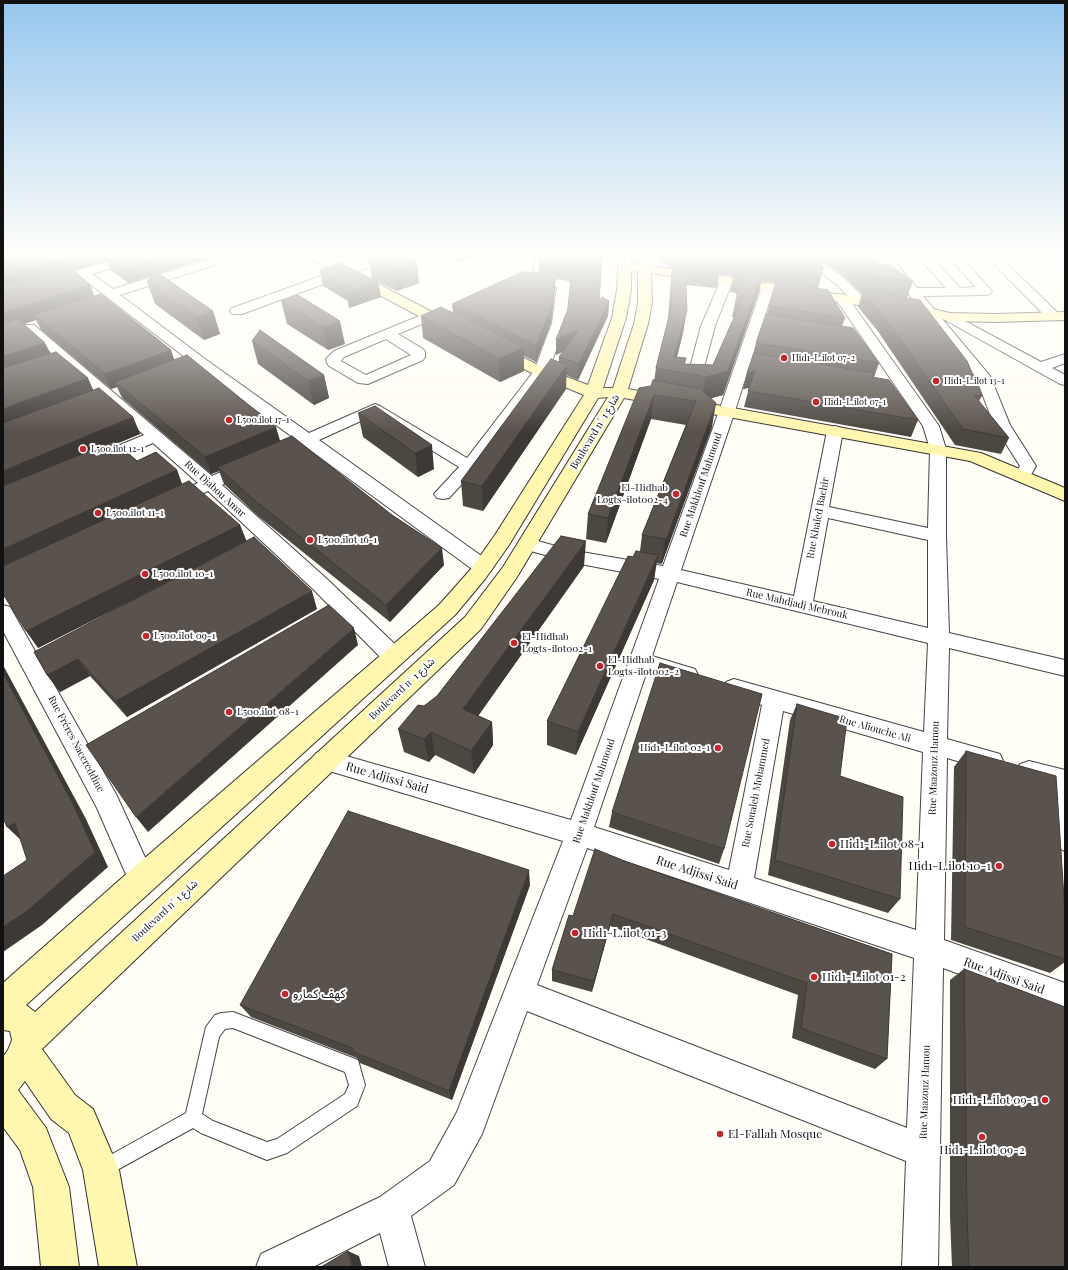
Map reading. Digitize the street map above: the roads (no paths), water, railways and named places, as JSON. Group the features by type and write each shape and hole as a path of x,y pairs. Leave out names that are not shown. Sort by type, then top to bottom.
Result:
{"main road":[{"path":"431,313 465,334"},
{"path":"3,1004 142,879 447,610 483,567 506,533 593,393 620,313"},
{"name":"Boulevard n° شارع 1","path":"3,1082 17,1067 26,1046 325,760 473,623 498,591 619,392 643,313"},
{"path":"935,313 950,317 995,318 1059,316"},
{"path":"486,344 541,372 593,393 619,392 975,457 1065,495"},
{"path":"3,1014 13,1015 21,1020 27,1028 26,1046 63,1107 81,1121 101,1170 118,1267"},
{"path":"3,1099 34,1140 51,1187 60,1267"}],"street":[{"path":"128,313 193,364 307,440 483,567"},
{"path":"443,494 469,466 541,372 559,323 560,313"},
{"path":"695,375 708,326 713,313"},
{"name":"Rue Makhlouf Mahmoud","path":"274,1267 392,1209 442,1173 470,1122 580,834 727,411 751,364 765,323 766,313"},
{"name":"Rue Maazouz Hamou","path":"855,313 862,338 906,390 931,426 938,450 937,536 939,637 920,1267"},
{"path":"931,313 983,376 1002,425 1028,466 1022,476"},
{"path":"388,334 418,352 418,357 368,380 363,380 334,363 333,359 339,354 388,334 439,317"},
{"path":"950,317 1065,381"},
{"name":"Rue Djabou Amar","path":"30,328 60,362 111,397 156,436 209,484 263,542 342,606 394,657"},
{"path":"1041,368 1065,358"},
{"path":"883,386 906,390"},
{"path":"160,507 375,409 469,466"},
{"name":"Rue Khaled Bachir","path":"802,605 835,431"},
{"path":"83,467 156,436"},
{"path":"820,511 937,536"},
{"name":"Rue Mahdjadj Mebrouk","path":"527,544 570,556 670,574 1065,668"},
{"path":"321,618 342,606"},
{"name":"Rue Fréres Nacereddine","path":"3,612 39,659 89,752 107,802 142,879"},
{"name":"Rue Aliouche Ali","path":"640,661 935,746 1062,780"},
{"name":"Rue Soualeh Mohammed","path":"739,887 774,700"},
{"name":"Rue Adjissi Said","path":"325,760 580,834 929,949 1065,998"},
{"path":"1062,780 1065,839"},
{"path":"519,993 923,1151"},
{"path":"392,1209 407,1267"}],"lane":[{"path":"101,1170 193,1118 212,1033 222,1021 232,1020 352,1066 357,1085 351,1100 281,1147 267,1151 207,1127 193,1118"}],"place":[{"name":"Hid1-L.ilot 07-2","path":"784,358"},
{"name":"Hid1-L.ilot 13-1","path":"936,381"},
{"name":"Hid1-L.ilot 07-1","path":"816,402"},
{"name":"L500.ilot 17-1","path":"229,420"},
{"name":"L500.ilot 12-1","path":"83,449"},
{"name":"El-Hidhab Logts-ilot002-4","path":"676,494"},
{"name":"L500.ilot 11-1","path":"98,513"},
{"name":"L500.ilot 16-1","path":"310,540"},
{"name":"L500.ilot 10-1","path":"145,574"},
{"name":"L500.ilot 09-1","path":"146,636"},
{"name":"El-Hidhab Logts-ilot002-1","path":"514,643"},
{"name":"El-Hidhab Logts-ilot002-2","path":"600,666"},
{"name":"L500.ilot 08-1","path":"229,712"},
{"name":"Hid1-L.ilot 02-1","path":"718,748"},
{"name":"Hid1-L.ilot 08-1","path":"832,844"},
{"name":"Hid1-L.ilot 10-1","path":"999,866"},
{"name":"Hid1-L.ilot 01-3","path":"575,933"},
{"name":"Hid1-L.ilot 01-2","path":"814,977"},
{"name":"كهف كمارو","path":"285,994"},
{"name":"Hid1-L.ilot 09-1","path":"1045,1100"},
{"name":"El-Fallah Mosque","path":"720,1134"},
{"name":"Hid1-L.ilot 09-2","path":"982,1137"}]}
